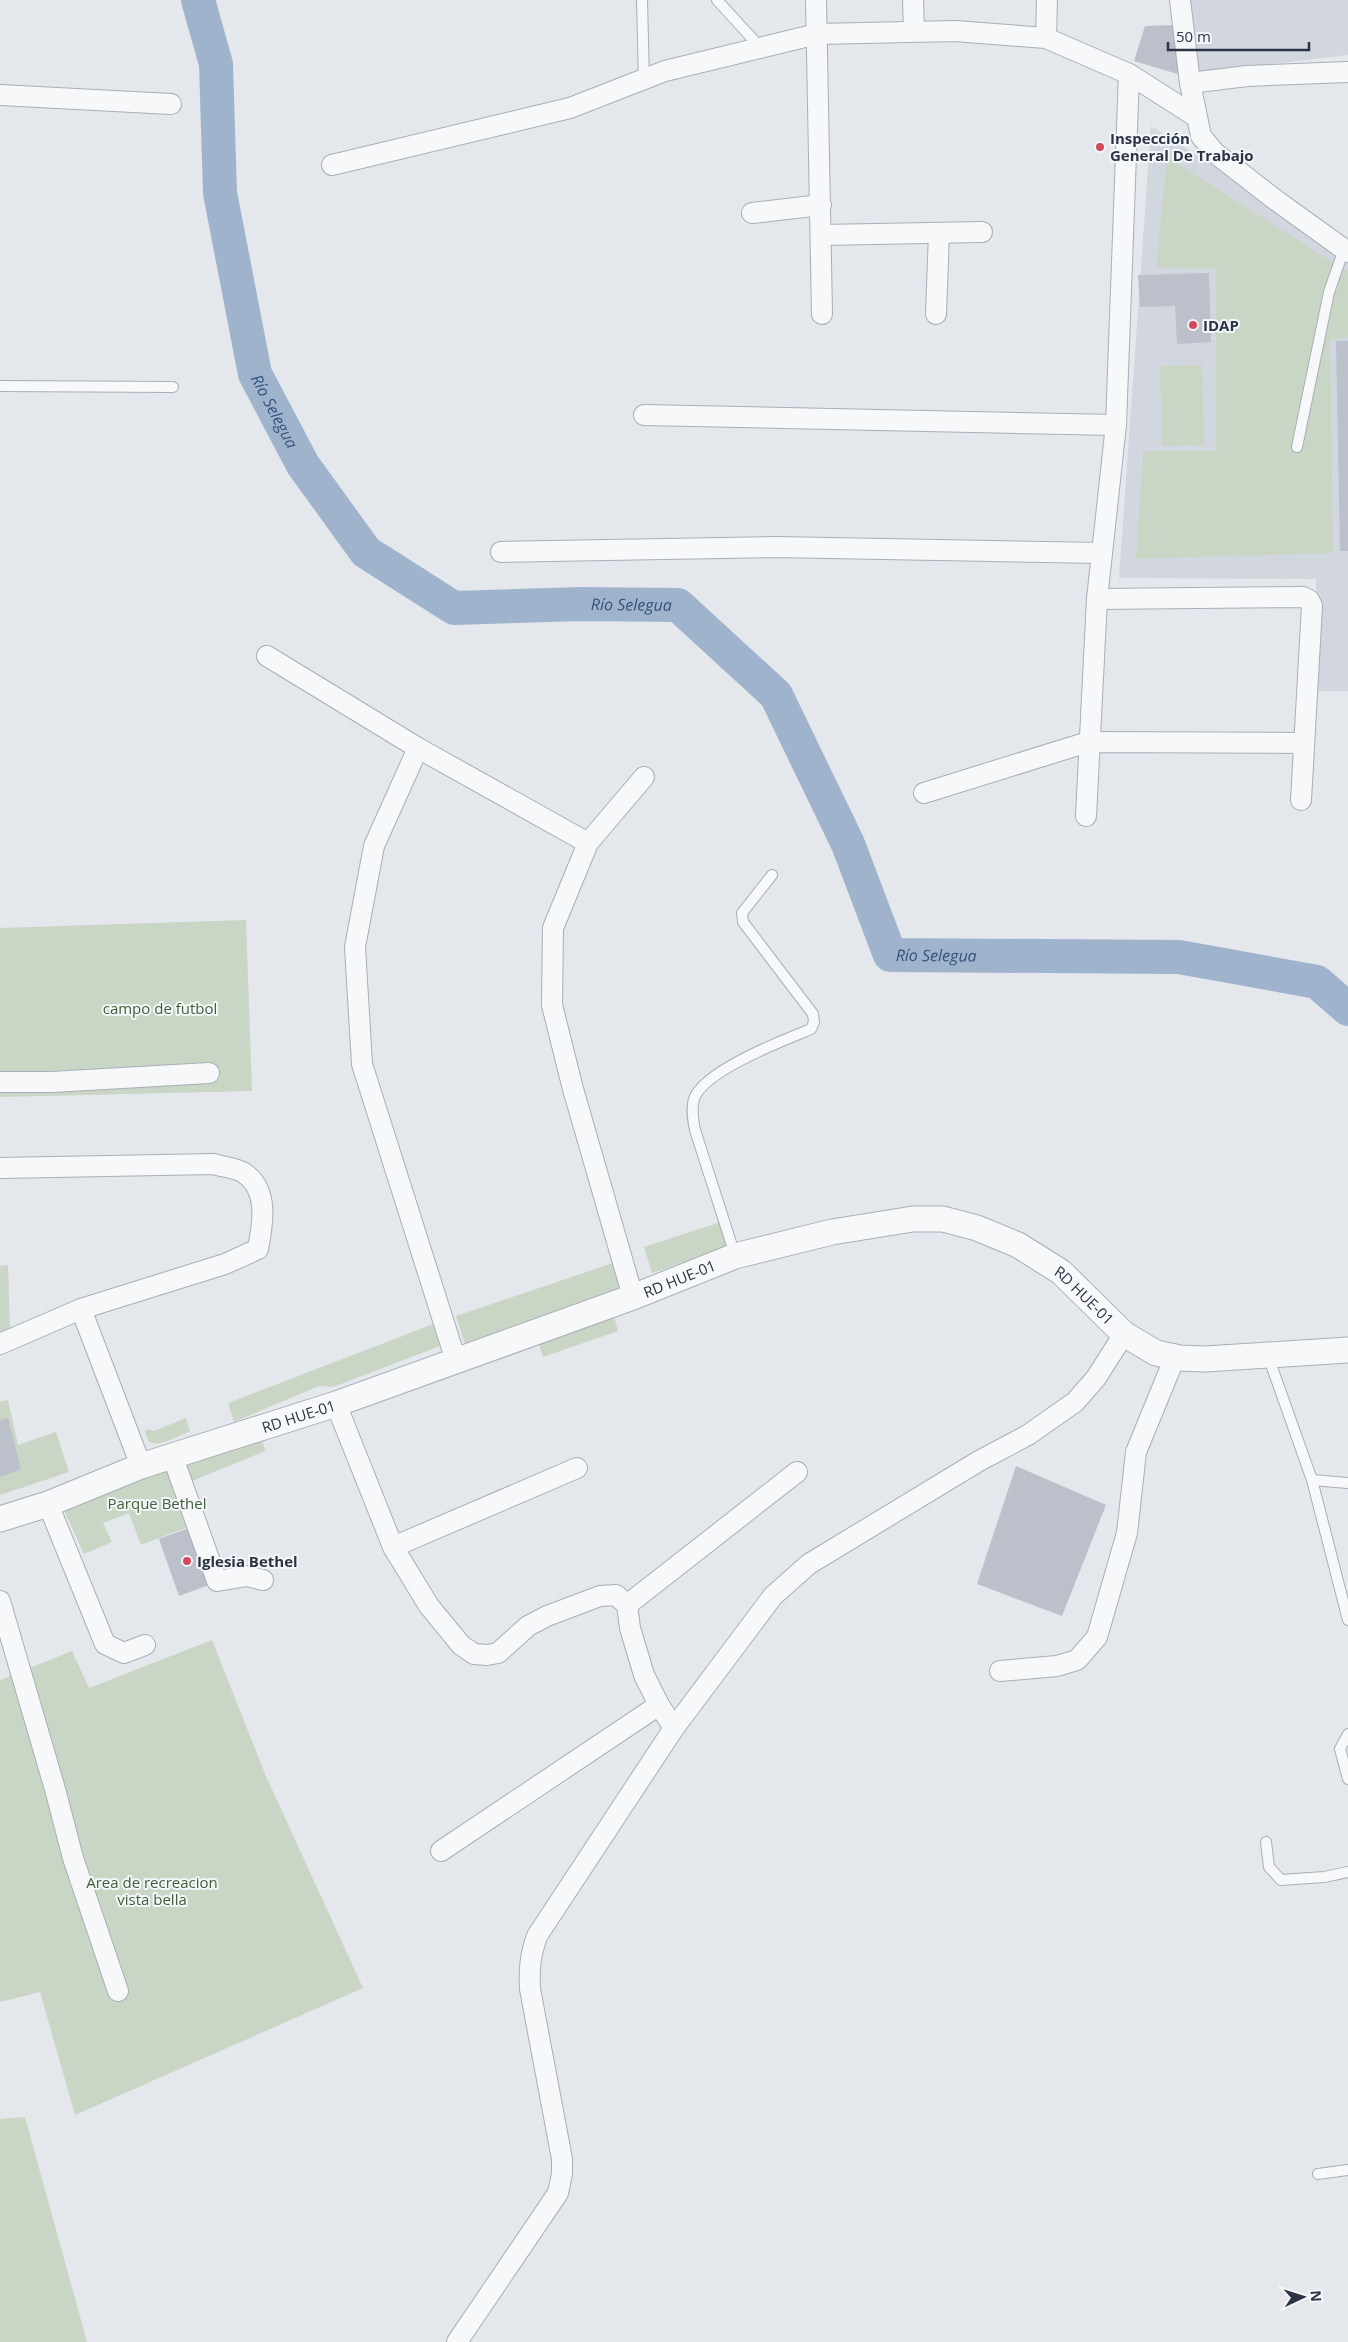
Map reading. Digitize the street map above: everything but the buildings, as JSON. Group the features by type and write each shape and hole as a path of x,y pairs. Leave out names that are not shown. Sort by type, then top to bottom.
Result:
{"street":[{"path":"816,0 822,314"},
{"path":"912,0 914,31"},
{"path":"1046,38 1047,0"},
{"path":"1180,0 1195,116 1201,136 1215,153 1346,250"},
{"path":"332,164 570,108 665,71 818,34 914,31 1046,38 1129,74 1195,116"},
{"path":"1190,83 1247,76 1348,72"},
{"path":"1086,816 1088,742 1097,599 1116,425 1129,74"},
{"path":"0,95 171,104"},
{"path":"752,213 821,204"},
{"path":"821,235 982,232"},
{"path":"936,314 939,233"},
{"path":"644,415 1116,425"},
{"path":"501,552 776,547 1102,553"},
{"path":"1097,599 1303,597 1310,600 1312,606 1301,800"},
{"path":"267,656 418,748 588,843"},
{"path":"924,793 1088,742 1304,743"},
{"path":"418,748 374,846 355,947 362,1064 456,1361"},
{"path":"633,1297 572,1088 552,1005 553,928 588,843 644,777"},
{"path":"0,1082 52,1082 209,1073"},
{"path":"0,1168 214,1164 243,1172 258,1186 264,1218 258,1249 225,1264 81,1308 0,1344"},
{"name":"RD HUE-01","path":"0,1519 48,1504 141,1466 336,1404 633,1297 735,1256 832,1232 913,1219 943,1219 977,1228 1018,1245 1061,1272 1124,1334 1156,1353 1175,1357 1205,1358 1348,1350"},
{"path":"81,1308 141,1466"},
{"path":"457,2342 558,2193 562,2174 560,2147 530,1989 529,1966 537,1936 674,1728 773,1596 809,1564 979,1461 1028,1435 1074,1402 1096,1378 1124,1334"},
{"path":"1000,1671 1057,1666 1077,1660 1097,1637 1127,1532 1136,1452 1175,1357"},
{"path":"336,1404 392,1547 429,1606 461,1645 474,1654 487,1656 498,1653 528,1626 600,1596 616,1595 627,1605 630,1628 644,1675 659,1705 674,1728"},
{"path":"172,1456 217,1581 247,1576 263,1580"},
{"path":"392,1547 577,1468"},
{"path":"627,1605 797,1472"},
{"path":"48,1504 105,1644 124,1653 145,1646"},
{"path":"0,1601 56,1788 73,1858 118,1990"},
{"path":"442,1851 659,1705"}],"lane":[{"path":"642,0 644,80"},
{"path":"717,0 760,47"},
{"path":"1297,447 1329,292 1346,250"},
{"path":"0,386 173,387"},
{"path":"735,1256 692,1116 694,1099 704,1086 745,1057 811,1029 814,1022 813,1014 743,922 742,913 772,876"},
{"path":"1268,1355 1312,1480 1348,1620"},
{"path":"1312,1480 1348,1483"},
{"path":"1348,1734 1340,1749 1348,1779"},
{"path":"1266,1842 1269,1867 1281,1880 1324,1877 1348,1872"},
{"path":"1318,2174 1348,2170"}],"shaded area":[{"path":"1189,0 1348,0 1348,55 1198,73"},
{"path":"1151,126 1348,251 1348,691 1316,691 1316,579 1119,578"}],"green space":[{"path":"1167,157 1348,272 1348,337 1330,340 1333,553 1136,559 1143,451 1216,451 1216,269 1156,268"},
{"path":"1202,365 1204,445 1162,446 1160,366"},
{"name":"campo de futbol","path":"246,920 252,1091 0,1097 0,928"},
{"path":"724,1221 731,1246 652,1273 644,1247"},
{"path":"622,1260 630,1287 465,1344 456,1316"},
{"path":"8,1265 10,1328 0,1332 0,1266"},
{"path":"611,1306 618,1331 543,1357 536,1334"},
{"path":"436,1323 443,1345 333,1387 319,1386 234,1422 228,1403"},
{"path":"8,1400 18,1445 56,1432 69,1472 0,1495 0,1402"},
{"path":"186,1418 190,1431 164,1442 149,1442 145,1433 146,1429 154,1431"},
{"path":"261,1435 265,1451 190,1482 185,1464"},
{"name":"Parque Bethel","path":"175,1464 196,1524 141,1545 129,1513 103,1523 112,1542 84,1554 64,1510"},
{"name":"Area de recreacion vista bella","path":"212,1640 265,1774 363,1988 75,2115 40,1992 0,2002 0,1680 72,1651 89,1688"},
{"path":"25,2117 87,2342 0,2342 0,2119"}],"waterway":[{"name":"Río Selegua","path":"198,0 216,64 220,193 255,374 303,465 366,552 454,608 580,604 678,605 776,695 848,844 890,955 1179,957 1317,982 1348,1009"}],"place":[{"name":"Inspección General De Trabajo","path":"1100,147"},
{"name":"IDAP","path":"1193,325"},
{"name":"Iglesia Bethel","path":"187,1561"}]}
